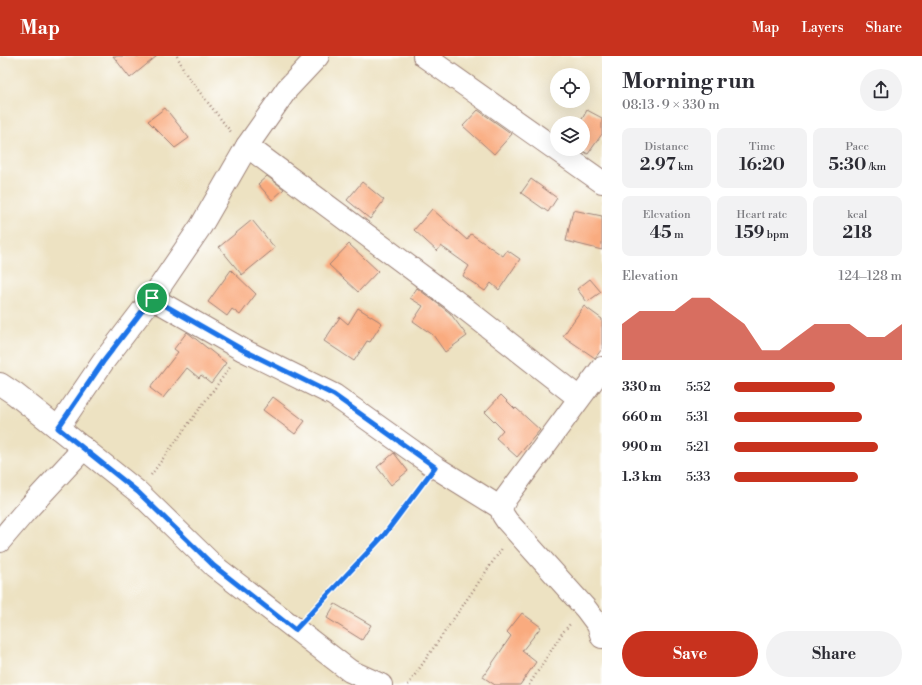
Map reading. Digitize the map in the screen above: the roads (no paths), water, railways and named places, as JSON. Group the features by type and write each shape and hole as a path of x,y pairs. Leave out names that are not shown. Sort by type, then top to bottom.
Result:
{"street":[{"path":"58,428 103,362 152,298 201,226 246,148 287,89 318,56"},
{"path":"424,56 602,182"},
{"path":"246,148 454,300 579,398"},
{"path":"152,298 243,350 334,395 435,467 501,508 503,515 514,530 586,609 598,625 602,637"},
{"path":"501,508 506,498 602,368"},
{"path":"0,384 15,394 138,492 214,566 295,630 344,678 381,685"},
{"path":"0,541 84,448"}]}
